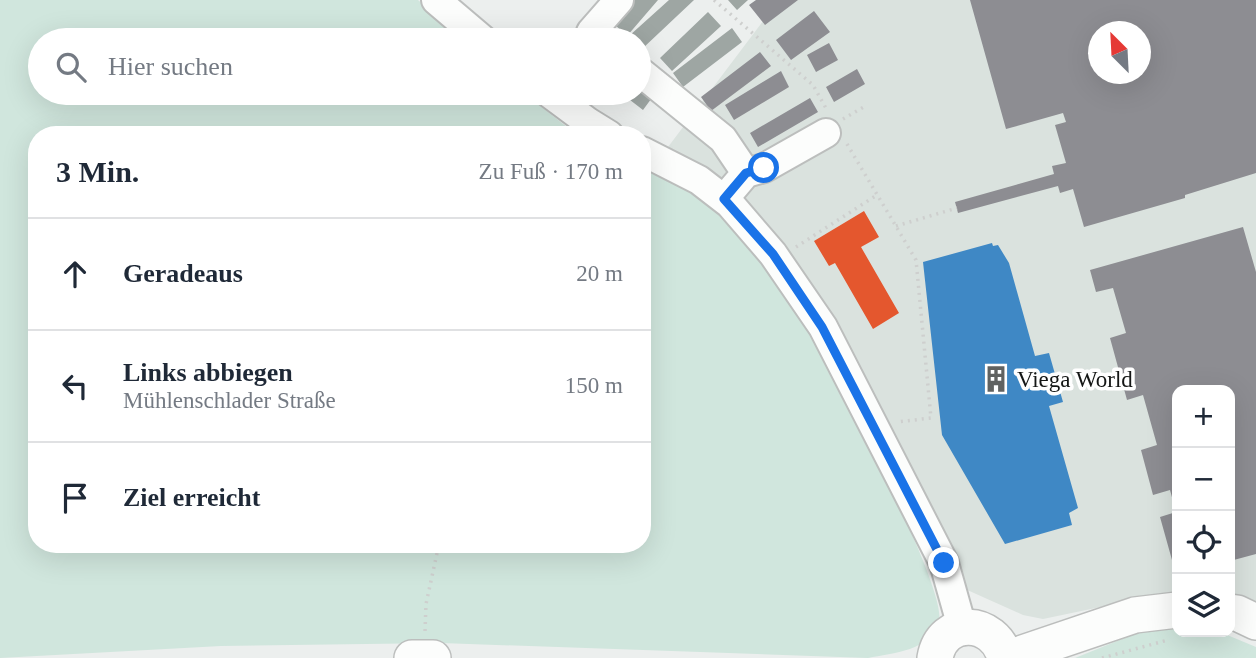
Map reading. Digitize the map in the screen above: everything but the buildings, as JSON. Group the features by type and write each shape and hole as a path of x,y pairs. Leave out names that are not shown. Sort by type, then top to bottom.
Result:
{"main road":[{"path":"1235,613 1256,622"},
{"path":"935,658 939,644 946,636 962,627 987,631 996,639 1006,658 1135,615 1172,624"},
{"path":"412,658 433,658"}],"street":[{"path":"436,0 469,28"},
{"path":"594,28 619,0"},
{"path":"651,81 723,139 746,173"},
{"path":"565,105 594,126"},
{"path":"724,199 746,173 764,168 833,126"},
{"path":"651,156 699,180 724,199 773,254 822,327 944,563 962,627"}],"path":[{"path":"714,0 813,85 833,126 916,260 931,418 897,422"},
{"path":"833,126 867,105"},
{"path":"789,251 877,195"},
{"path":"896,226 957,208"},
{"path":"423,658 426,604 437,553"},
{"path":"1102,658 1172,625"}],"shaded area":[{"path":"779,0 1256,0 1256,602 1235,596 1235,385 1172,385 1172,592 1043,619 1023,615 965,589 954,555 798,265 737,190 668,147"}],"green space":[{"path":"0,0 418,0 450,28 28,28 28,105 539,105 566,126 28,126 28,553 651,553 651,173 692,193 714,208 759,254 781,285 836,381 896,500 936,596 939,621 935,631 920,645 868,658 441,643 221,646 0,658"},
{"path":"1172,626 1172,637 1232,637 1256,647 1256,658 1075,658 1142,631"}],"place":[{"name":"Viega World","path":"996,379"}],"route":[{"path":"764,168 746,173 724,199 773,254 822,327 944,563"}]}
